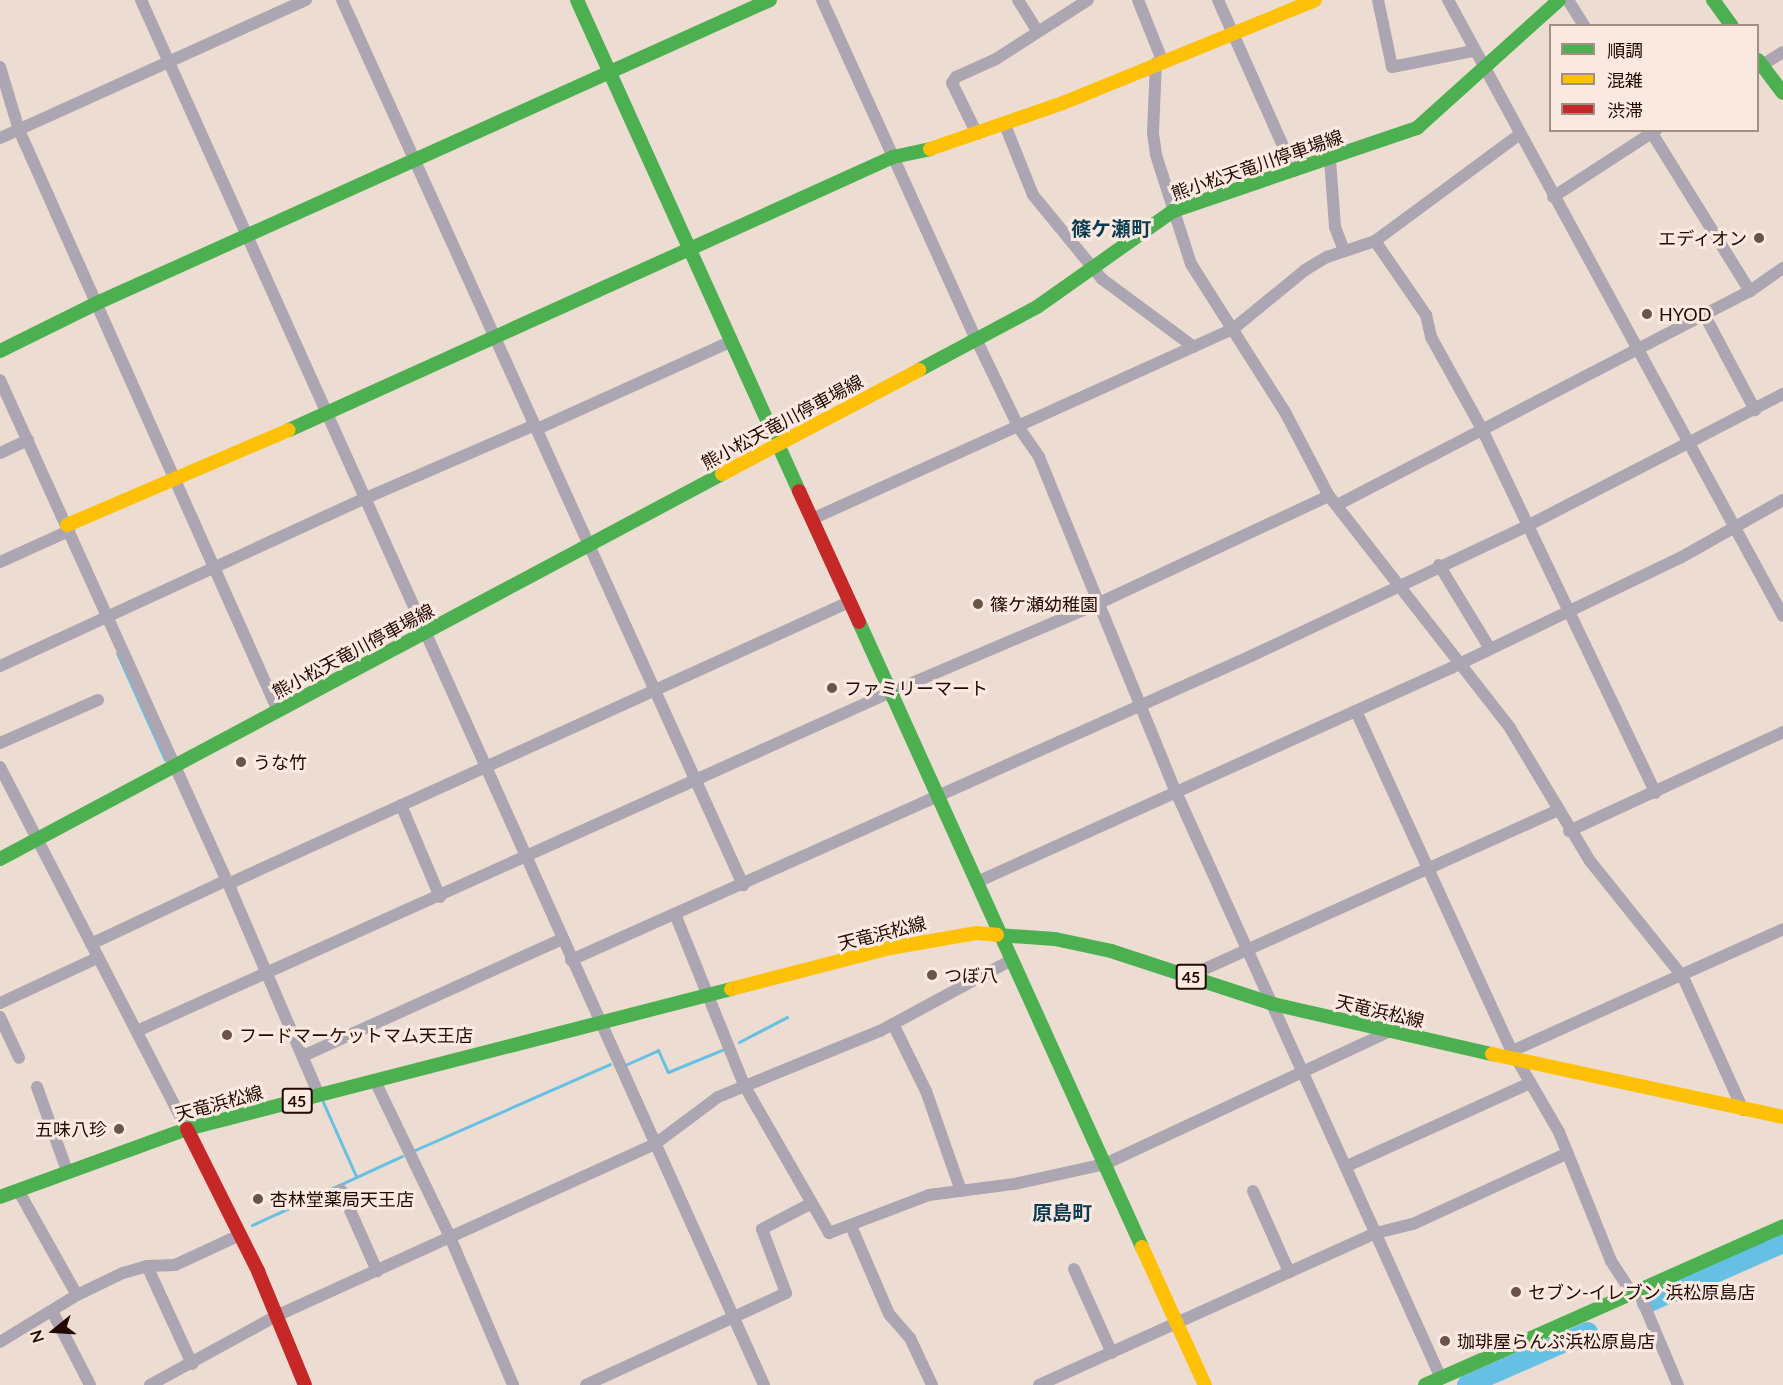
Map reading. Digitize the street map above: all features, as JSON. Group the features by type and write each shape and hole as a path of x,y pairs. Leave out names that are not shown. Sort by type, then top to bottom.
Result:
{"main road":[{"path":"577,0 1205,1385"},
{"path":"0,351 97,303 770,0"},
{"path":"68,528 893,157 1005,125 1315,0"},
{"name":"熊小松天竜川停車場線","path":"0,859 1037,307 1173,211 1330,160 1417,128 1484,71 1559,0"},
{"path":"1713,0 1731,24"},
{"path":"1759,64 1783,93"},
{"name":"天竜浜松線","path":"0,1197 187,1129 890,948 940,938 999,932 1111,951 1273,1004 1388,1032 1515,1056 1743,1110 1783,1117"},
{"path":"187,1129 240,1235 305,1385"},
{"path":"1425,1385 1783,1226"}],"street":[{"path":"141,0 488,766 528,857 560,940 764,1385"},
{"path":"0,138 306,0"},
{"path":"342,0 743,885"},
{"path":"822,0 976,339 1019,428 1039,457 1097,604 1141,703 1140,708 1176,792 1441,1378"},
{"path":"1018,0 1037,30"},
{"path":"977,134 952,84 956,77 996,58 1037,30 1088,0"},
{"path":"1138,0 1159,61 1153,133 1173,211 1191,264 1285,412 1333,501 1395,585 1510,728 1569,831 1683,977 1743,1110"},
{"path":"1218,0 1294,171"},
{"path":"1378,0 1392,67 1473,51"},
{"path":"1448,0 1473,51 1783,616"},
{"path":"1568,0 1583,24"},
{"path":"1759,64 1783,52"},
{"path":"0,67 19,130 216,567 278,711"},
{"path":"1005,125 1033,195 1102,279 1194,347"},
{"path":"1553,197 1650,132"},
{"path":"1653,132 1750,291"},
{"path":"812,519 1019,428 1233,329 1305,270 1344,250 1376,241 1519,135"},
{"path":"1330,160 1335,227 1344,250"},
{"path":"1376,241 1426,315 1431,337 1482,429 1656,793"},
{"path":"137,1031 440,897 891,692 1333,501 1482,429 1750,291 1783,268"},
{"path":"1704,314 1755,410"},
{"path":"0,666 366,498 732,341"},
{"path":"0,380 228,882 319,1095"},
{"path":"571,960 743,885 1141,703 1251,656 1395,585 1529,525 1690,445 1783,394"},
{"path":"0,453 28,440"},
{"path":"977,882 1490,649 1736,530 1783,500"},
{"path":"0,562 68,528"},
{"path":"1439,565 1490,649"},
{"path":"91,944 849,602"},
{"path":"0,743 98,700"},
{"path":"1356,711 1515,1056 1568,1153 1601,1239 1647,1313 1675,1384"},
{"path":"1569,831 1656,793 1783,732"},
{"path":"0,767 187,1129"},
{"path":"401,805 440,897"},
{"path":"1189,976 1556,811"},
{"path":"675,914 710,995 744,1085 829,1233 929,1195 1105,1164 1388,1032"},
{"path":"1515,1056 1783,928"},
{"path":"303,1056 560,940"},
{"path":"0,1003 97,958"},
{"path":"150,1385 276,1316 655,1144 718,1097 893,1024 1013,959"},
{"path":"0,1017 19,1058"},
{"path":"893,1024 926,1091 961,1191"},
{"path":"375,1081 450,1237 513,1385"},
{"path":"1347,1166 1530,1083"},
{"path":"37,1087 67,1171"},
{"path":"1039,1385 1376,1233 1413,1224 1568,1153"},
{"path":"18,1190 77,1295"},
{"path":"341,1190 377,1271"},
{"path":"1253,1191 1288,1272"},
{"path":"586,1385 786,1293 762,1229 812,1203"},
{"path":"851,1226 889,1314 910,1338 932,1385"},
{"path":"0,1342 77,1295 147,1266 184,1262 240,1235"},
{"path":"147,1266 192,1364"},
{"path":"1074,1269 1112,1353"},
{"path":"52,1311 90,1385"}],"waterway":[{"path":"117,653 165,760"},
{"path":"739,1042 787,1017"},
{"path":"625,1065 658,1050 668,1072 724,1049"},
{"path":"415,1150 610,1064"},
{"path":"323,1102 356,1176"},
{"path":"252,1225 402,1156"},
{"path":"1647,1303 1783,1243"},
{"path":"1467,1385 1588,1332"}],"traffic: fast":[{"path":"577,0 799,491"},
{"path":"0,351 97,303 770,0"},
{"path":"919,370 1037,307 1173,211 1417,128 1559,0"},
{"path":"1713,0 1731,24"},
{"path":"1759,61 1783,93"},
{"path":"289,430 893,157 930,149"},
{"path":"0,859 722,474"},
{"path":"859,622 1142,1247"},
{"path":"997,935 1055,939 1111,951 1273,1004 1492,1054"},
{"path":"0,1197 187,1129 731,989"},
{"path":"1425,1385 1783,1226"}],"traffic: slow":[{"path":"930,149 1063,103 1315,0"},
{"path":"722,474 919,370"},
{"path":"67,525 289,430"},
{"path":"731,989 890,948 976,933 997,935"},
{"path":"1492,1054 1783,1117"},
{"path":"1142,1247 1205,1385"}],"traffic: jam":[{"path":"799,491 859,622"},
{"path":"187,1129 258,1271 305,1385"}],"place":[{"name":"エディオン","path":"1759,238"},
{"name":"HYOD","path":"1647,314"},
{"name":"篠ケ瀬幼稚園","path":"978,604"},
{"name":"ファミリーマート","path":"832,688"},
{"name":"うな竹","path":"241,762"},
{"name":"つぼ八","path":"932,975"},
{"name":"フードマーケットマム天王店","path":"227,1035"},
{"name":"五味八珍","path":"119,1129"},
{"name":"杏林堂薬局天王店","path":"258,1199"},
{"name":"セブン‐イレブン 浜松原島店","path":"1516,1292"},
{"name":"珈琲屋らんぷ浜松原島店","path":"1445,1341"}],"district":[{"name":"篠ケ瀬町","path":"1111,228"},
{"name":"原島町","path":"1062,1212"}]}
